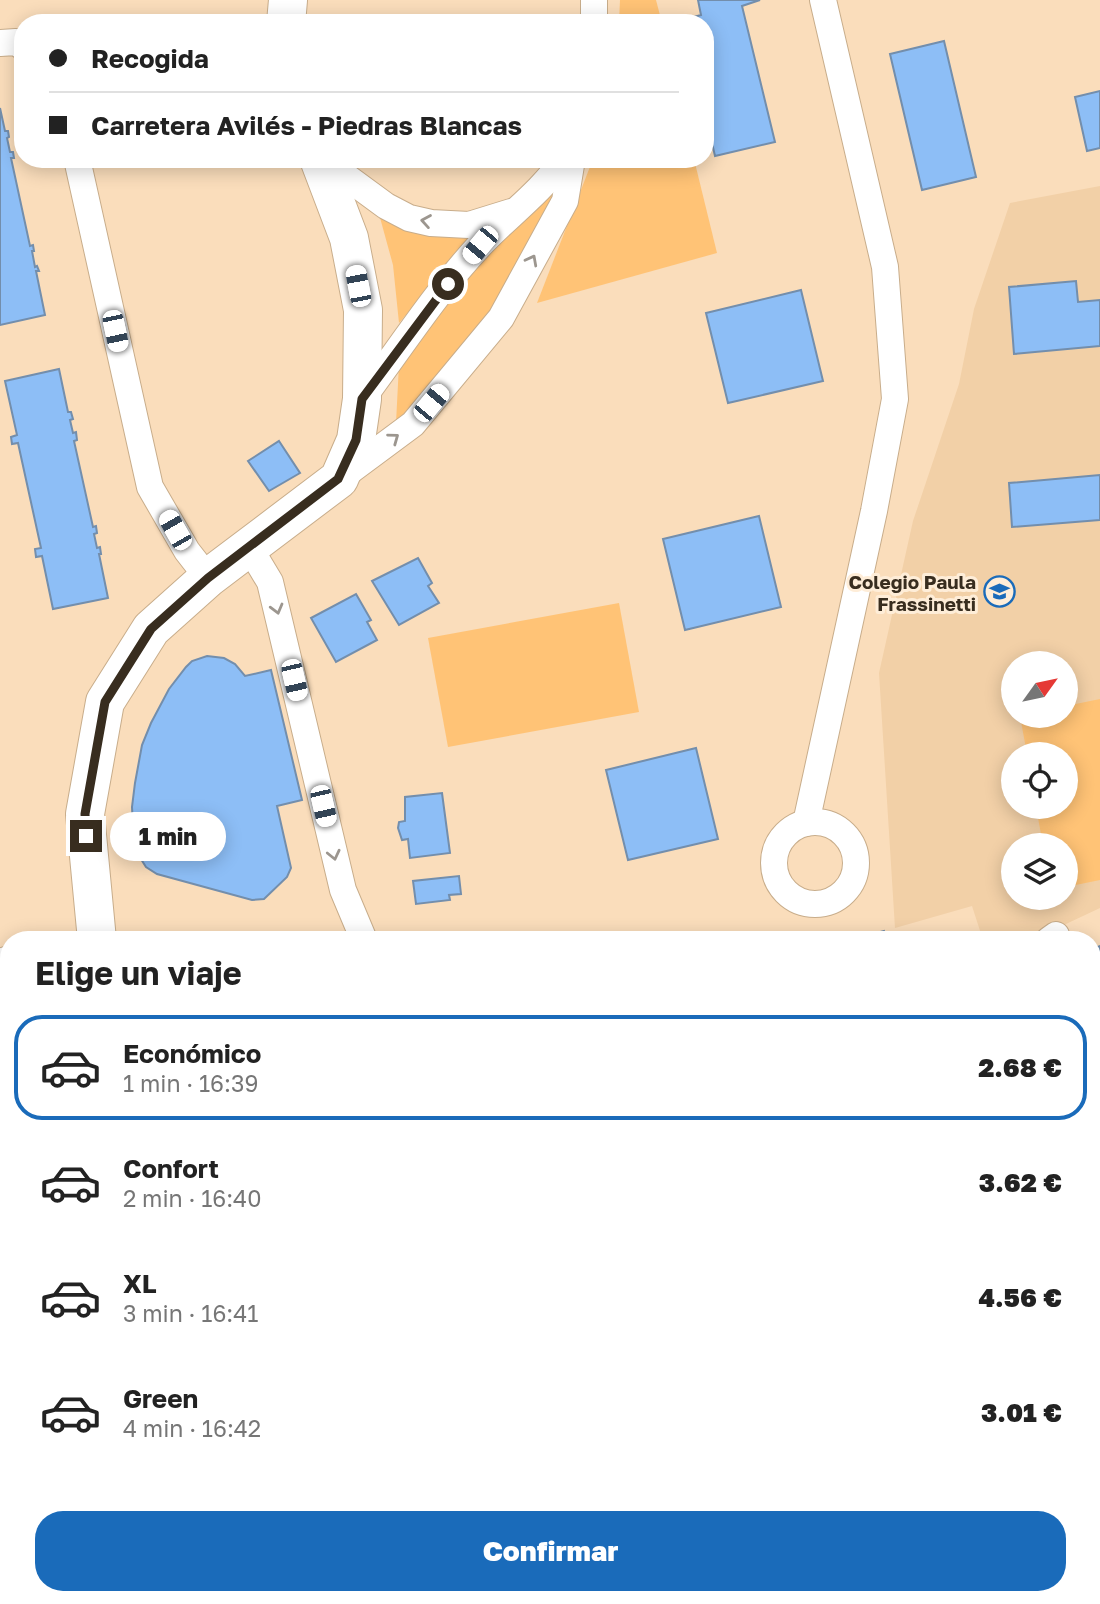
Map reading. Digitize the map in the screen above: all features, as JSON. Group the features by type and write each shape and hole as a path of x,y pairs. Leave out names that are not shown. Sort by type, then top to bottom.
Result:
{"street":[{"path":"806,823 874,511 894,398 885,267 823,0"},
{"path":"78,168 150,487 187,551 208,578"},
{"path":"324,168 349,238 363,310 362,399 356,440 338,479"},
{"path":"333,168 386,206 409,218 431,223 469,225 516,210"},
{"path":"362,399 432,303 480,245 549,180 558,168"},
{"path":"96,931 85,814 105,702 151,629 208,578 413,424 501,318 565,201 570,168"},
{"path":"249,547 270,582 343,890 360,931"}],"shaded area":[{"path":"620,0 656,0 660,14 619,14"},
{"path":"590,168 696,168 717,253 537,303"},
{"path":"561,180 524,254 481,325 442,375 396,423 399,364 449,292"},
{"name":"Colegio Paula Frassinetti","path":"1100,186 1100,908 1051,931 980,931 972,906 895,928 879,673 913,521 959,384 974,309 1010,203"},
{"path":"379,214 477,231 399,323 393,265"},
{"path":"619,603 639,712 448,747 428,638"},
{"path":"1100,699 1100,880 1078,885 1078,833 1041,833 1038,819 1078,819 1078,742 1025,742 1022,728 1078,728 1078,704"}],"building":[{"path":"698,0 760,0 742,6 775,142 715,156 714,14 701,14"},
{"path":"944,41 976,177 922,190 890,54"},
{"path":"1100,91 1100,148 1087,151 1075,97"},
{"path":"0,108 5,131 8,131 10,152 13,152 14,158 11,158 30,246 33,245 35,267 37,266 39,271 36,271 45,315 0,325"},
{"path":"1076,281 1078,302 1100,300 1100,346 1014,354 1009,287"},
{"path":"801,290 823,381 728,403 706,313"},
{"path":"59,369 68,412 71,412 73,419 70,420 73,433 76,432 77,440 74,441 93,527 96,526 97,533 94,534 97,548 100,547 108,598 53,609 42,556 36,557 35,549 41,548 18,443 12,444 11,437 17,435 5,381"},
{"path":"279,441 300,473 269,491 248,461"},
{"path":"1100,475 1100,520 1012,527 1009,483"},
{"path":"759,516 781,607 685,630 663,539"},
{"path":"418,558 432,583 428,586 439,603 399,625 372,581"},
{"path":"356,594 371,620 367,622 377,640 336,662 311,618"},
{"path":"207,656 224,658 235,664 245,676 271,670 302,800 277,806 291,868 287,877 264,899 252,900 157,874 146,867 134,848 132,807 142,745 169,689 192,661"},
{"path":"696,748 718,839 628,860 606,770"},
{"path":"442,793 450,853 410,858 408,839 402,840 398,828 399,822 405,821 405,797"},
{"path":"459,876 461,894 449,895 450,900 416,904 413,881"}],"place":[{"name":"Colegio Paula Frassinetti","path":"999,592"}],"route":[{"path":"86,836 85,814 105,702 151,629 208,578 338,479 356,440 362,399 448,284"}]}
